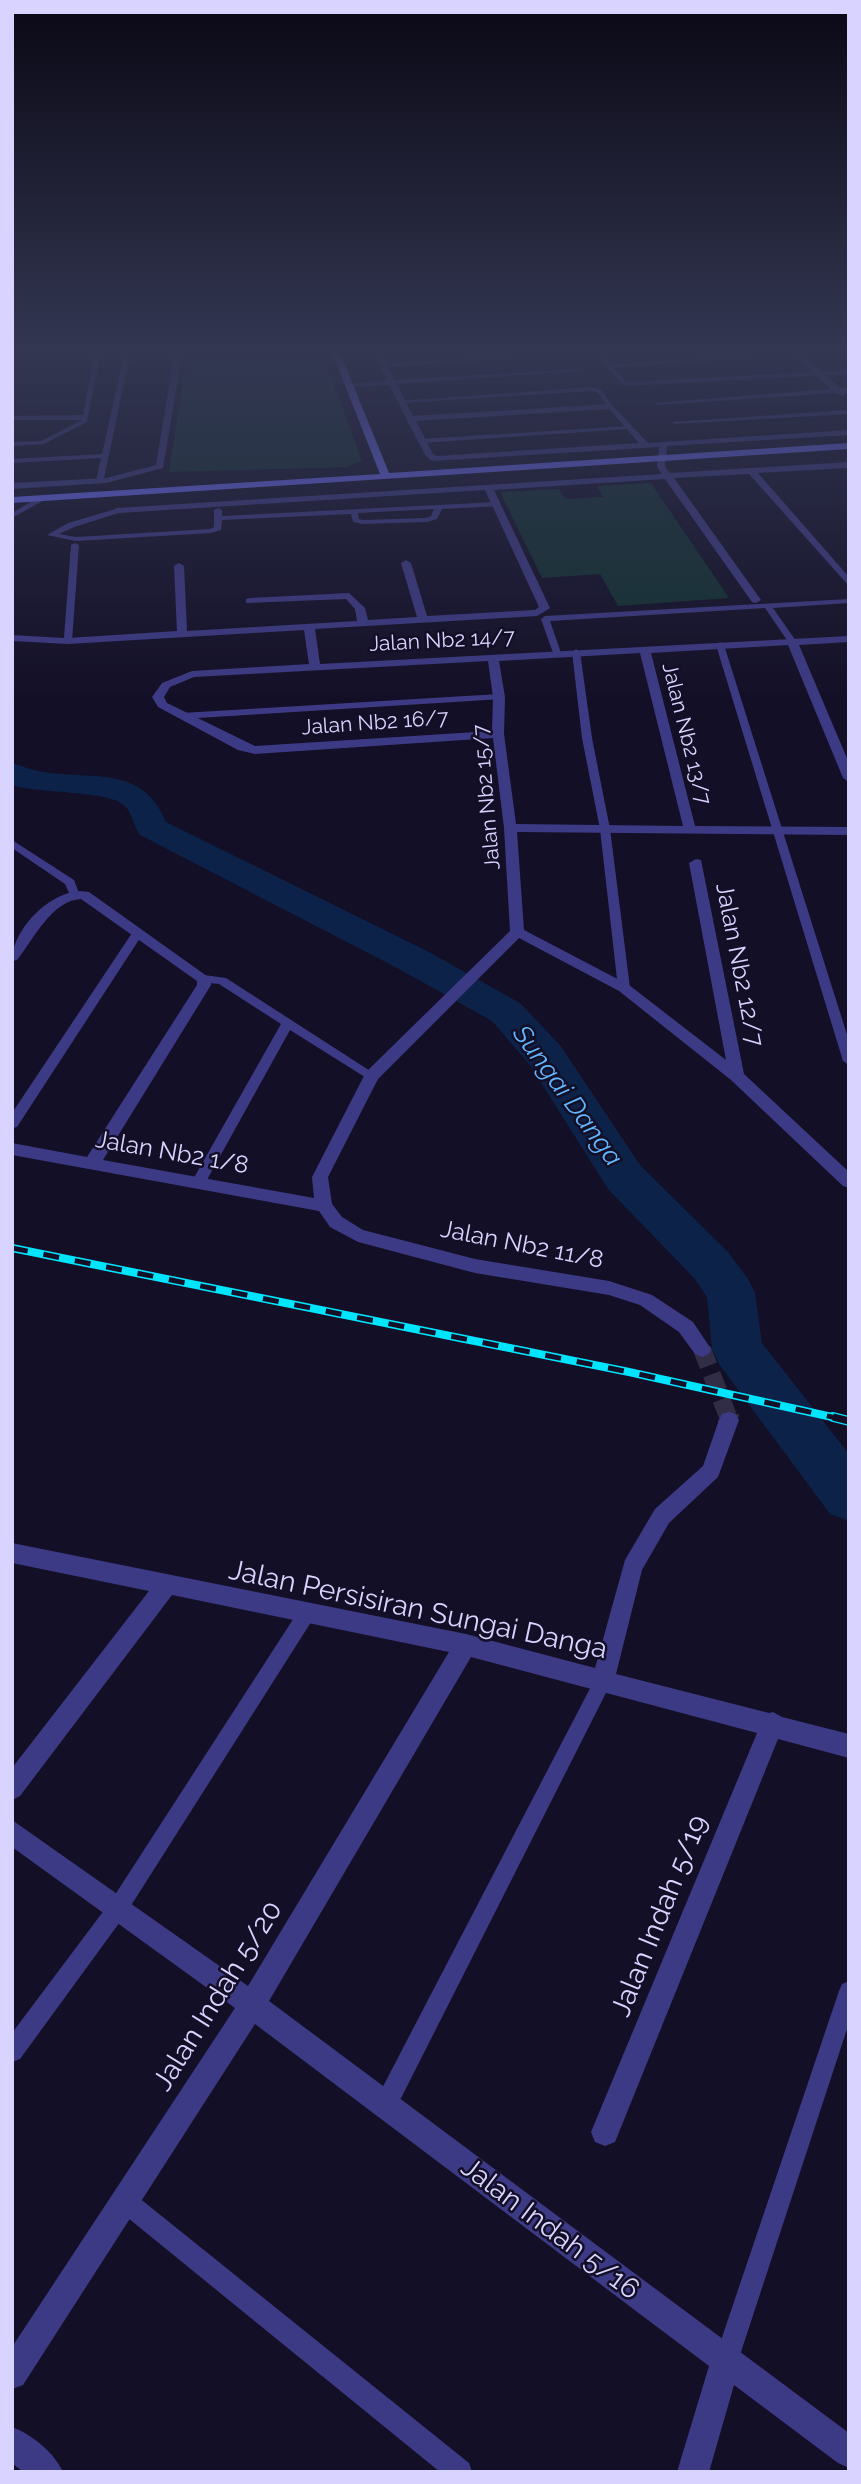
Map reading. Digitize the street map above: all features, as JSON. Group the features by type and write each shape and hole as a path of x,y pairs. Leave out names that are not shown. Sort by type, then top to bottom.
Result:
{"street":[{"path":"12,486 100,481 149,471"},
{"path":"383,471 385,475"},
{"path":"12,500 456,471"},
{"path":"664,471 756,600"},
{"path":"119,510 752,471 849,583"},
{"path":"68,641 537,613 545,608 489,489"},
{"path":"406,563 423,619"},
{"path":"179,566 182,634"},
{"path":"250,601 349,596 360,608 363,624"},
{"path":"309,627 315,667"},
{"name":"Jalan Nb2 14/7","path":"254,750 242,747 162,705 159,696 166,685 192,674 849,639"},
{"path":"792,641 849,778"},
{"name":"Jalan Nb2 13/7","path":"644,648 690,830"},
{"name":"Jalan Nb2 15/7","path":"493,658 499,697 498,734 510,828 517,932"},
{"name":"Jalan Nb2 16/7","path":"254,750 498,734"},
{"path":"510,828 849,831"},
{"name":"Jalan Nb2 12/7","path":"696,863 737,1076"},
{"path":"12,957 60,898 74,893 84,895 204,979 204,985 92,1164"},
{"path":"324,1206 320,1177 372,1076 517,932 624,988 737,1076 849,1182"},
{"name":"Jalan Nb2 1/8","path":"12,1149 324,1206"},
{"name":"Jalan Nb2 11/8","path":"324,1206 336,1222 358,1235 475,1266 609,1288 646,1300 686,1327 702,1349"},
{"path":"603,1681 632,1567 662,1516 711,1471 729,1420"},
{"name":"Jalan Persisiran Sungai Danga","path":"13,1554 466,1644 773,1723 849,1746"},
{"path":"12,1788 166,1586"},
{"name":"Jalan Indah 5/20","path":"12,2374 252,2005 466,1644"},
{"name":"Jalan Indah 5/19","path":"605,2132 773,1723"},
{"name":"Jalan Indah 5/16","path":"12,1832 252,2005 849,2452"},
{"path":"693,2472 726,2361"},
{"path":"12,2442 47,2472"}],"lane":[{"path":"100,481 102,471"},
{"path":"12,516 42,499"},
{"path":"219,519 354,512 356,520 362,522 426,520 434,517 439,507 496,503"},
{"path":"119,510 71,525 51,536 76,538 211,531 218,528 218,505"},
{"path":"12,638 68,641 75,545"},
{"path":"557,653 545,619 849,601"},
{"path":"767,605 792,641"},
{"path":"720,645 849,1061"},
{"path":"576,652 587,738 605,829 624,988"},
{"path":"182,716 499,697"},
{"path":"12,843 70,882 74,893"},
{"path":"12,1124 138,932"},
{"path":"204,979 222,981 372,1076"},
{"path":"198,1183 288,1023"},
{"path":"12,2051 118,1908 307,1614"},
{"path":"385,2106 603,1681"},
{"path":"726,2361 849,1991"},
{"path":"125,2201 460,2472"}],"green space":[{"path":"651,483 729,598 618,606 600,574 542,578 500,492 559,489 565,499 603,497 597,486"}],"waterway":[{"name":"Sungai Danga","path":"12,773 44,783 96,786 125,792 137,799 152,828 413,960 506,1012 545,1055 624,1177 711,1265 731,1293 737,1349 849,1497"}],"tunnel":[{"path":"702,1349 729,1419"}],"railway":[{"path":"12,1248 629,1372 841,1419"},
{"path":"833,1417 841,1419"},
{"path":"841,1419 849,1421"}]}
